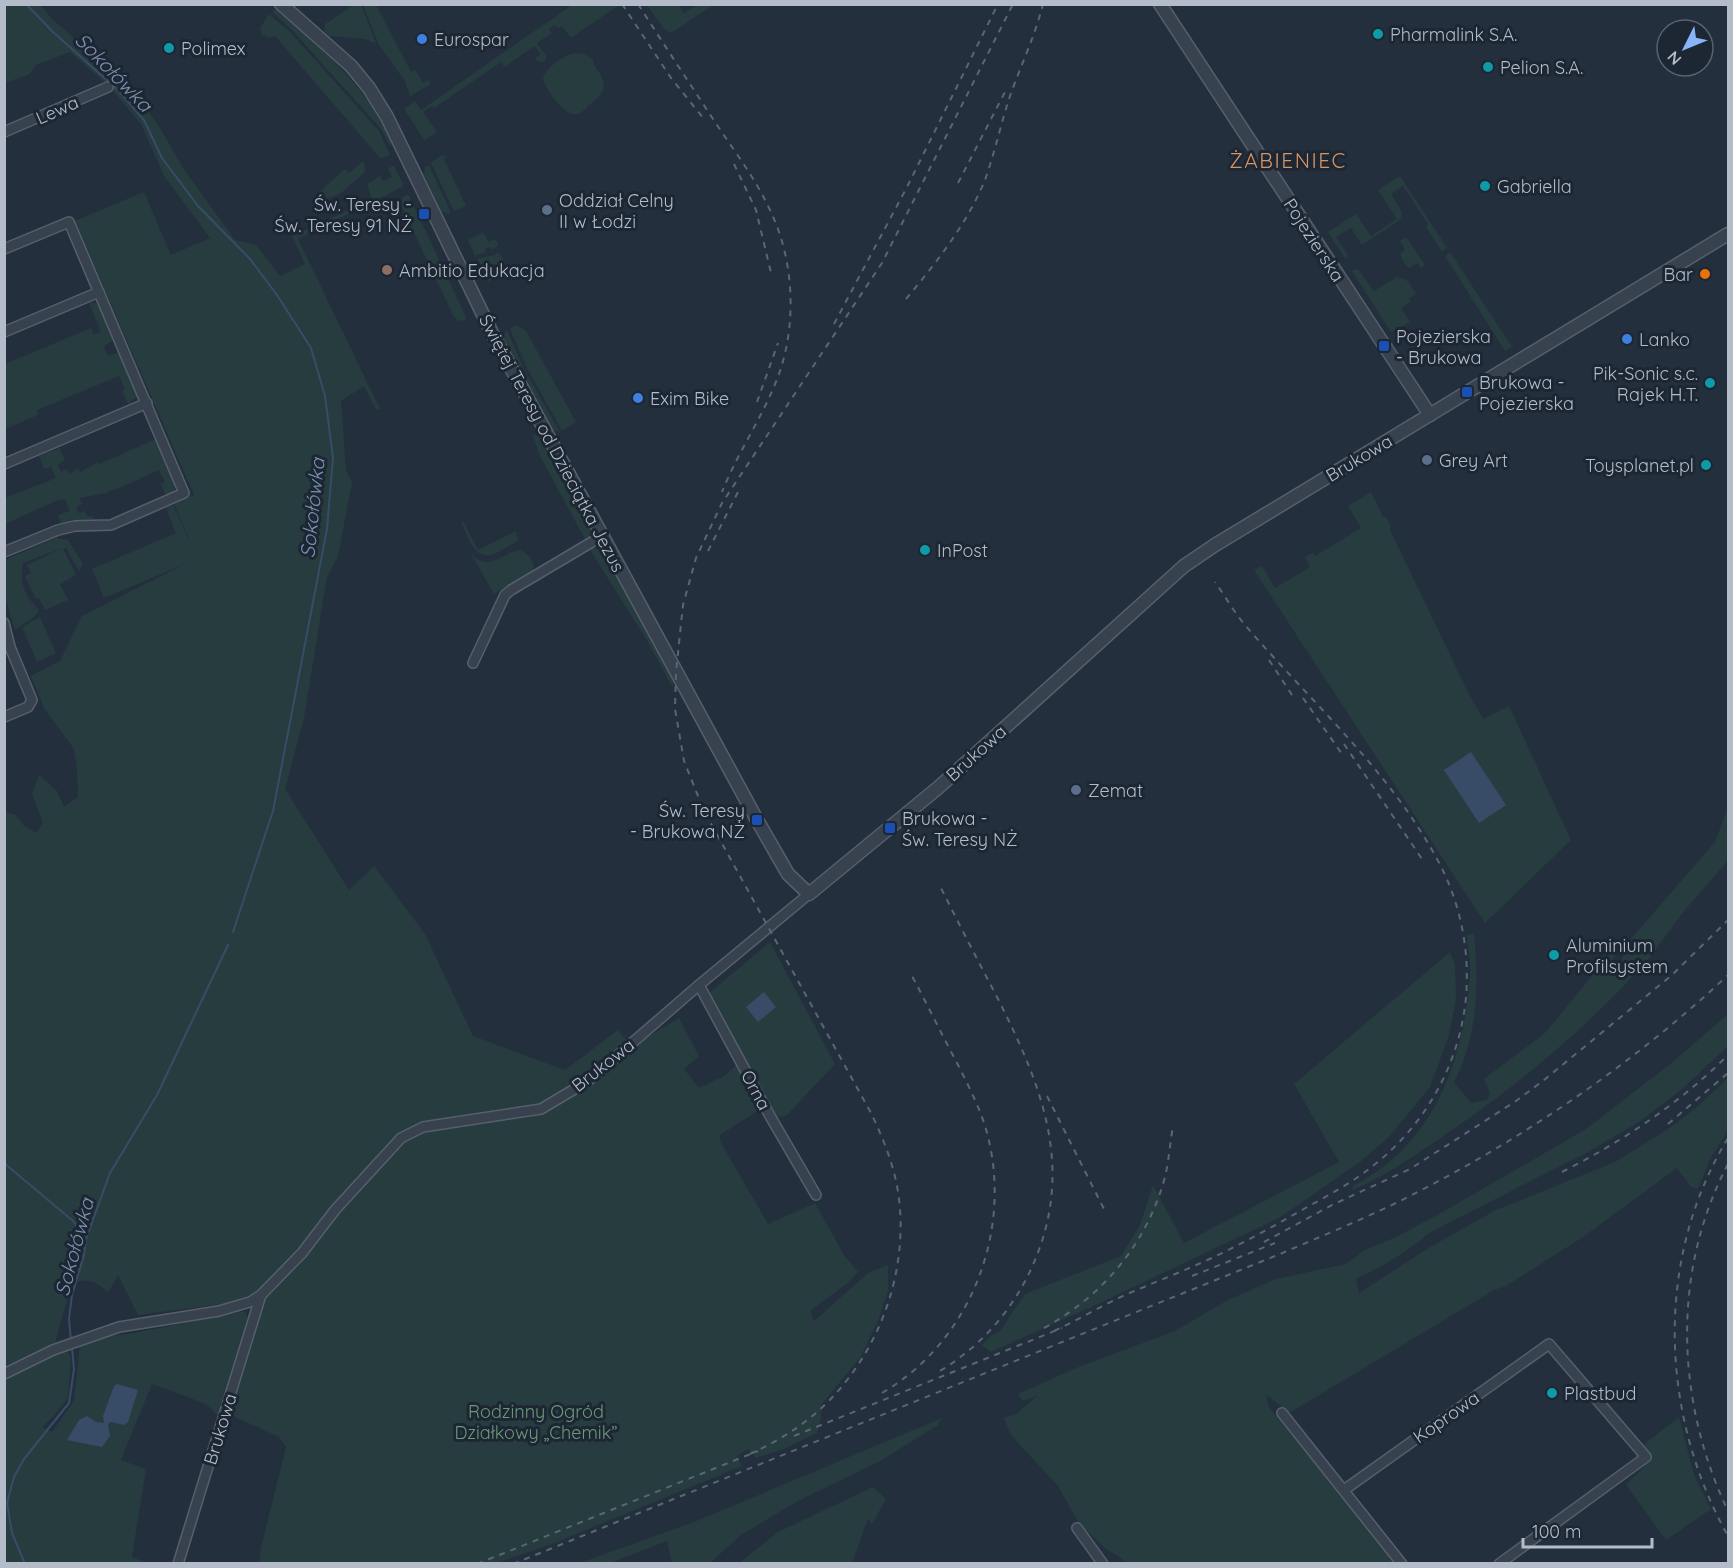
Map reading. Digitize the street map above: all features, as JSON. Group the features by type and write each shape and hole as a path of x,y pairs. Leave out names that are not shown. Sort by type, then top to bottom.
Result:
{"street":[{"name":"Świętej Teresy od Dzieciątka Jezus","path":"281,4 340,55 377,100 406,153 480,310 602,536 779,859 792,878 809,894"},
{"name":"Pojezierska","path":"1160,4 1430,415"},
{"name":"Lewa","path":"4,132 108,87"},
{"path":"4,249 69,222 184,493 111,525 75,526 58,530 4,552"},
{"name":"Brukowa","path":"4,1374 63,1346 119,1327 244,1305 261,1295 302,1253 335,1210 386,1152 407,1133 423,1127 541,1108 588,1081 699,985 939,787 1177,572 1215,545 1728,234"},
{"path":"4,332 99,292"},
{"path":"4,464 147,403"},
{"path":"473,663 502,602 511,590 602,536"},
{"path":"4,623 10,647 32,699 28,707 4,717"},
{"name":"Orna","path":"699,985 816,1195"},
{"name":"Brukowa","path":"178,1563 261,1295"},
{"name":"Koprowa","path":"1344,1490 1549,1344 1646,1457 1499,1563"},
{"path":"1282,1413 1402,1563"},
{"path":"1077,1528 1103,1563"}],"green space":[{"name":"Rodzinny Ogród Działkowy „Chemik”","path":"40,4 52,19 134,90 160,128 183,168 235,240 256,245 280,276 305,264 292,236 372,199 367,184 380,176 383,181 392,177 388,168 394,166 403,184 402,187 298,239 380,409 376,410 364,386 341,401 346,470 352,482 338,556 327,577 304,718 285,789 349,890 374,866 425,934 473,1036 565,1070 618,1030 630,1045 641,1041 679,1018 699,1056 684,1069 699,1088 724,1076 744,1059 708,994 770,942 835,1064 786,1116 776,1117 771,1110 759,1110 720,1135 720,1141 768,1224 815,1203 844,1255 858,1272 849,1282 810,1311 814,1321 868,1273 888,1265 888,1291 878,1321 860,1358 821,1405 821,1419 817,1433 784,1449 756,1458 748,1449 737,1456 742,1466 552,1544 497,1563 259,1564 261,1547 286,1447 279,1437 229,1414 264,1299 257,1290 238,1302 138,1315 118,1275 108,1293 92,1281 72,1283 56,1339 58,1352 67,1350 71,1358 68,1398 42,1427 52,1432 74,1401 80,1345 104,1337 245,1311 249,1322 219,1417 206,1404 152,1384 121,1460 146,1469 132,1557 148,1563 5,1564 5,812 16,815 24,826 36,833 43,823 32,794 39,775 57,791 64,807 78,797 74,749 44,708 31,676 60,661 82,616 185,564 104,598 92,569 176,533 166,508 173,505 197,558 174,504 194,495 75,221 144,192 171,255 210,238 164,176 141,124 109,86 70,52 36,65 30,74 5,83 5,5"},
{"path":"354,5 361,5 376,43 364,39 329,36 324,30 325,24"},
{"path":"363,5 376,5 411,72 415,70 423,83 428,80 431,84 410,96 405,81 379,45"},
{"path":"572,5 619,5 571,38 562,26 558,28 555,25 549,29 552,33 537,43 546,56 543,62 535,58 541,54 534,46 505,67 501,62 434,108 432,106 423,112 437,132 424,140 404,109 415,101 421,110"},
{"path":"647,5 678,5 684,13 697,5 713,5 671,33 665,30"},
{"path":"276,10 328,55 356,86 369,103 393,144 390,146 381,129 292,30 272,12"},
{"path":"269,14 290,32 379,131 390,155 381,159 275,36 269,38 262,35 260,28"},
{"path":"574,53 584,54 593,59 604,85 601,95 578,114 567,112 562,107 552,96 543,79 556,63"},
{"path":"442,155 447,157 444,159 466,206 454,211 431,163"},
{"path":"363,161 365,172 341,193 323,201 317,194 345,169 349,173"},
{"path":"429,165 451,213 441,211 424,174 425,167"},
{"path":"1400,176 1447,248 1442,252 1426,227 1428,224 1403,186 1391,194 1402,212 1401,219 1362,245 1351,228 1336,237 1348,256 1345,258 1328,232 1356,214 1371,236 1397,219 1378,190"},
{"path":"409,196 466,317 465,320 459,321 454,317 401,205 402,198"},
{"path":"483,233 489,242 495,239 499,245 491,250 489,247 485,249 486,252 475,256 468,240"},
{"path":"1406,237 1425,265 1421,268 1418,263 1409,268 1404,263 1400,254 1405,250 1400,241"},
{"path":"498,252 507,265 488,282 477,259"},
{"path":"1450,252 1512,347 1505,351 1445,256"},
{"path":"1359,270 1374,291 1397,277 1406,279 1416,294 1401,308 1410,322 1391,332 1352,271"},
{"path":"89,303 99,306 113,341 104,346 108,356 119,352 137,396 128,404 119,376 37,410 38,415 5,429 5,364 91,328 94,334 101,332"},
{"path":"516,325 526,331 576,422 562,431 527,368 510,329"},
{"path":"507,330 524,369 560,432 552,430 504,343 502,338"},
{"path":"532,434 539,437 591,532 586,541 540,456"},
{"path":"156,439 175,484 174,492 166,496 161,484 165,482 159,470 107,493 79,498 82,504 76,507 79,513 85,511 88,517 92,516 94,519 61,524 58,515 70,511 65,499 5,524 5,498 56,478 51,467 44,469 39,456 60,448 65,460 58,465 61,472 67,469 69,474 78,468 80,472 98,462 99,464"},
{"path":"1371,492 1383,517 1386,517 1391,526 1389,528 1483,719 1509,706 1571,840 1485,923 1254,570 1262,566 1275,588 1310,567 1305,557 1313,553 1315,556 1361,528 1348,506"},
{"path":"463,521 478,550 516,531 518,540 498,552 484,555 478,552 470,542 461,522"},
{"path":"56,538 68,540 83,564 79,571 66,548 63,548 76,575 60,584 68,600 45,610 39,598 36,599 25,576 31,573 27,565 62,548 23,563 24,589 39,610 35,616 15,630 5,597 5,560"},
{"path":"590,549 599,549 605,556 673,681 673,688 645,637"},
{"path":"520,550 531,558 533,571 494,594 471,554 484,562 490,562"},
{"path":"40,617 56,653 37,662 22,627"},
{"path":"1728,807 1728,860 1681,915 1654,952 1611,999 1558,1048 1502,1094 1398,1166 1352,1190 1353,1186 1381,1168 1404,1148 1424,1124 1439,1098 1460,1040 1466,1008 1470,971 1467,935 1474,934 1475,1010 1468,1047 1454,1082 1471,1103 1487,1100 1490,1093 1484,1079 1545,1033 1623,938 1611,964 1621,962 1630,940 1715,842"},
{"path":"1450,952 1455,965 1456,999 1449,1035 1430,1087 1389,1137 1360,1162 1279,1218 991,1352 982,1345 1000,1331 1025,1294 1121,1256 1140,1225 1153,1185 1184,1243 1339,1162 1294,1084"},
{"path":"1728,1014 1728,1046 1681,1090 1639,1122 1588,1152 1429,1233 1394,1258 1356,1278 1359,1293 1430,1247 1496,1210 1615,1162 1668,1129 1696,1108 1728,1078 1728,1130 1710,1159 1698,1189 1690,1186 1677,1168 1583,1237 1506,1286 1494,1290 1289,1413 1267,1395 1268,1406 1384,1546 1393,1563 1128,1563 1105,1548 1080,1525 1058,1486 1011,1435 1004,1418 1016,1414 1037,1396 1022,1401 1018,1394 1076,1368 1175,1331 1228,1300 1276,1279 1346,1264 1365,1250 1396,1237 1441,1213 1586,1129 1674,1061"},
{"path":"1679,1417 1694,1475 1711,1509 1666,1540 1626,1485 1646,1463 1646,1452 1643,1445"},
{"path":"942,1418 938,1425 880,1461 798,1501 741,1535 710,1563 672,1563 667,1541 610,1563 580,1563 694,1522"},
{"path":"873,1487 886,1499 872,1524 868,1519 852,1563 739,1563 778,1532"}],"water":[{"path":"1471,752 1506,805 1479,823 1444,770"},
{"path":"764,992 776,1007 758,1022 746,1007"},
{"path":"117,1384 138,1390 128,1422 124,1425 111,1422 108,1424 110,1436 102,1447 67,1440 79,1420 87,1416 96,1422 104,1423 103,1416 114,1386"}],"waterway":[{"name":"Sokołówka","path":"26,4 53,32 119,91 144,120 162,158 198,206 250,259 277,295 311,348 325,396 333,458 327,529 273,811 233,932"},
{"name":"Sokołówka","path":"71,1341 69,1319 72,1295 84,1255 86,1239 110,1173 157,1095 228,945"},
{"path":"4,1163 73,1221 85,1238"},
{"name":"Sokołówka","path":"25,1564 12,1533 7,1503 14,1477 24,1459 69,1403 74,1369 72,1347"}],"railway":[{"path":"622,4 671,78 704,119"},
{"path":"638,4 757,185 777,227 788,266 791,308 781,368 722,492"},
{"path":"834,324 907,187 998,4"},
{"path":"750,1454 784,1436 816,1413 838,1391 857,1366 886,1310 895,1279 900,1248 900,1217 897,1186 892,1167 871,1113 704,811 684,761 675,709 676,672 683,605 696,558 722,503 882,263 1013,4"},
{"path":"906,299 950,243 978,196 1043,4"},
{"path":"958,183 1006,90"},
{"path":"734,164 756,210 772,277"},
{"path":"757,402 778,343"},
{"path":"708,551 739,490"},
{"path":"1054,1331 1125,1295 1235,1247 1366,1172 1393,1149 1424,1111 1448,1068 1462,1021 1467,979 1465,943 1452,892 1437,859 1418,827 1372,766 1245,625 1215,582"},
{"path":"1269,660 1294,698"},
{"path":"1303,698 1344,757"},
{"path":"1344,744 1422,859"},
{"path":"940,1371 982,1339 1005,1313 1024,1283 1045,1231 1051,1196 1052,1162 1048,1129 1028,1063 941,888"},
{"path":"1264,1242 1332,1205 1410,1169 1516,1101 1672,975 1728,920"},
{"path":"513,1564 1280,1254 1396,1203 1497,1148 1578,1096 1655,1038 1728,975"},
{"path":"882,1393 912,1372 938,1346 959,1317 976,1284 987,1250 994,1214 994,1177 989,1141 983,1120 966,1081 912,976"},
{"path":"1562,1172 1650,1120 1710,1073 1728,1055"},
{"path":"1668,1124 1728,1073"},
{"path":"1047,1096 1106,1213"},
{"path":"1044,1328 1086,1300 1104,1283 1135,1245 1147,1224 1165,1177 1173,1126"},
{"path":"1728,1138 1704,1185 1687,1234 1678,1285 1675,1337 1679,1389 1689,1440 1705,1489 1728,1536"},
{"path":"1728,1164 1710,1205 1697,1248 1689,1293 1687,1337 1690,1382 1698,1426 1711,1469 1728,1511"},
{"path":"1192,1276 1275,1243"},
{"path":"794,1436 1062,1328"},
{"path":"477,1564 758,1451"}],"place":[{"name":"Pharmalink S.A.","path":"1378,34"},
{"name":"Eurospar","path":"422,39"},
{"name":"Polimex","path":"169,48"},
{"name":"Pelion S.A.","path":"1488,67"},
{"name":"Gabriella","path":"1485,186"},
{"name":"Oddział Celny II w Łodzi","path":"547,210"},
{"name":"Św. Teresy - Św. Teresy 91 NŻ","path":"424,214"},
{"name":"Ambitio Edukacja","path":"387,270"},
{"name":"Bar","path":"1705,274"},
{"name":"Lanko","path":"1627,339"},
{"name":"Pojezierska - Brukowa","path":"1384,346"},
{"name":"Pik-Sonic s.c. Rajek H.T.","path":"1710,383"},
{"name":"Brukowa - Pojezierska","path":"1467,392"},
{"name":"Exim Bike","path":"638,398"},
{"name":"Grey Art","path":"1427,460"},
{"name":"Toysplanet.pl","path":"1706,465"},
{"name":"InPost","path":"925,550"},
{"name":"Zemat","path":"1076,790"},
{"name":"Św. Teresy - Brukowa NŻ","path":"757,820"},
{"name":"Brukowa - Św. Teresy NŻ","path":"890,828"},
{"name":"Aluminium Profilsystem","path":"1554,955"},
{"name":"Plastbud","path":"1552,1393"}],"district":[{"name":"ŻABIENIEC","path":"1288,160"}]}
